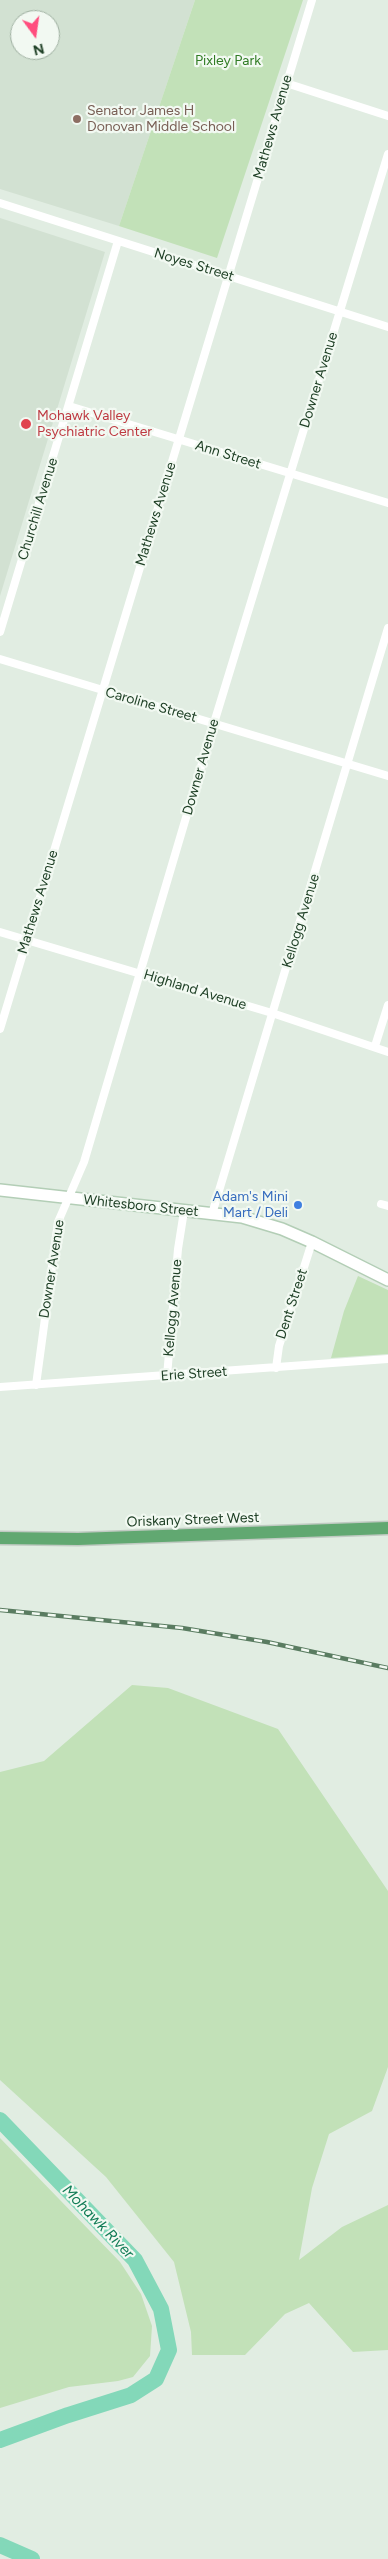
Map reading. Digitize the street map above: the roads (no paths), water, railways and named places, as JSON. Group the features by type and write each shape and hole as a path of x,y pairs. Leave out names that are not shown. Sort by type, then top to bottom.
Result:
{"main road":[{"name":"Oriskany Street West","path":"0,1538 78,1539 388,1528"}],"street":[{"name":"Mathews Avenue","path":"0,1029 312,0"},
{"path":"286,83 388,116"},
{"name":"Downer Avenue","path":"36,1385 58,1222 84,1162 214,723 388,154"},
{"name":"Noyes Street","path":"0,203 388,327"},
{"name":"Churchill Avenue","path":"0,632 118,241"},
{"name":"Ann Street","path":"69,406 290,475 388,503"},
{"name":"Kellogg Avenue","path":"212,1214 388,628"},
{"name":"Caroline Street","path":"0,659 388,776"},
{"name":"Highland Avenue","path":"0,932 272,1013 375,1046 388,1052"},
{"path":"375,1046 388,1005"},
{"name":"Whitesboro Street","path":"0,1190 212,1214 260,1222 312,1242 388,1280"},
{"name":"Kellogg Avenue","path":"167,1376 178,1249 184,1211"},
{"name":"Dent Street","path":"276,1368 279,1346 312,1242"},
{"name":"Erie Street","path":"0,1387 388,1359"}],"waterway":[{"name":"Mohawk River","path":"0,2120 135,2260 161,2309 169,2350 156,2379 131,2395 68,2415 0,2440"},
{"name":"Mohawk River","path":"0,2545 32,2559"}],"railway":[{"path":"0,1610 182,1628 267,1642 388,1668"}],"place":[{"name":"Senator James H Donovan Middle School","path":"77,119"},
{"name":"Mohawk Valley Psychiatric Center","path":"26,424"},
{"name":"Adam's Mini Mart / Deli","path":"298,1205"}],"park label":[{"name":"Pixley Park","path":"228,61"}]}
